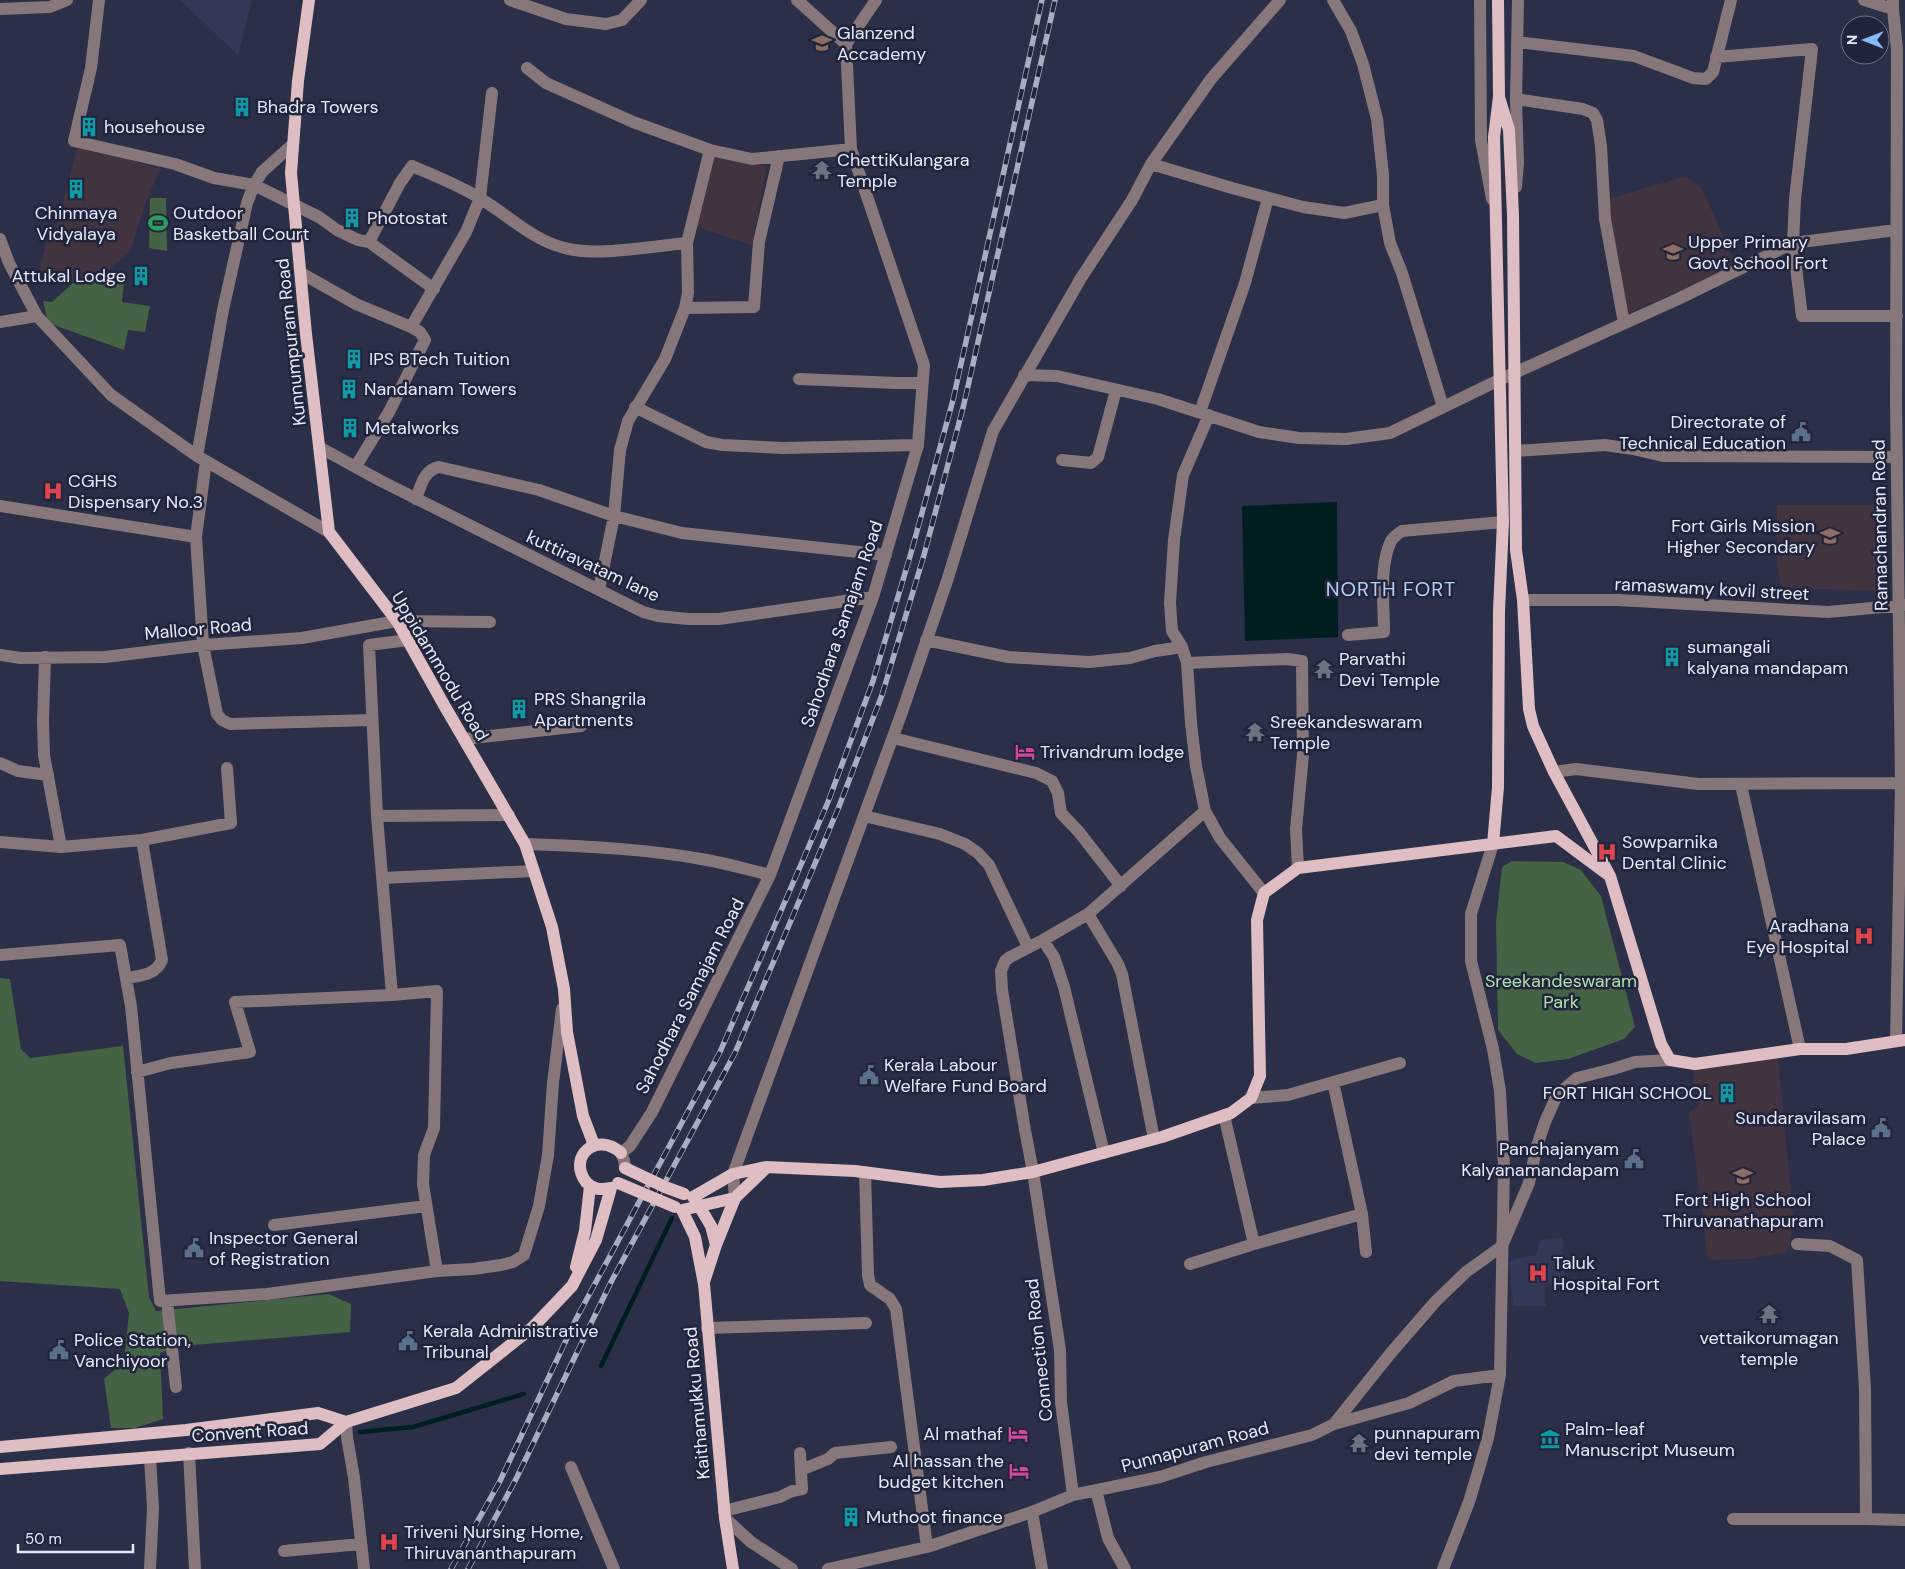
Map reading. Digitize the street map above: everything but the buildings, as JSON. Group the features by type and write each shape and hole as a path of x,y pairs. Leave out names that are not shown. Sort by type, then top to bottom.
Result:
{"main road":[{"name":"Kunnumpuram Road","path":"309,0 292,145 292,203 329,532"},
{"path":"1493,844 1498,787 1499,611 1503,522 1498,231 1494,137 1499,98 1498,0"},
{"path":"1499,98 1509,130 1513,215 1516,550 1523,600 1529,709 1533,726 1554,772 1610,876 1661,1044 1670,1060 1695,1064 1800,1050 1846,1049 1901,1040"},
{"name":"Uppidammodu Road","path":"329,532 397,621 525,844 552,927 564,989 568,1032 583,1116"},
{"path":"678,1209 733,1174 766,1168 865,1172 940,1182 983,1180 1034,1172 1104,1153 1154,1139 1231,1112 1251,1098 1260,1076 1257,920 1264,893 1298,868 1556,836 1610,876"},
{"path":"583,1116 594,1145"},
{"path":"583,1116 583,1154 579,1168 581,1175 590,1186 596,1189 615,1186 678,1209 695,1237 704,1284"},
{"path":"583,1154 594,1145 609,1145 621,1153"},
{"path":"572,1286 596,1240 615,1186 623,1176 625,1168 692,1199 735,1198"},
{"path":"704,1284 716,1245 735,1198 766,1168"},
{"path":"572,1286 585,1230 590,1186"},
{"path":"692,1199 711,1226 716,1245"},
{"name":"Kaithamukku Road","path":"704,1284 725,1514 734,1569"},
{"name":"Convent Road","path":"0,1469 320,1444 346,1422 456,1388 533,1327 572,1286"},
{"path":"0,1447 186,1430 318,1413 346,1422"}],"street":[{"path":"0,9 50,7 67,0"},
{"path":"99,0 91,68 74,141 176,164 214,178 254,185 319,217 337,230 358,240 369,242 434,289"},
{"path":"510,0 566,20 606,24 622,20 641,0"},
{"path":"797,0 846,44 876,0"},
{"path":"735,1198 733,1174 893,738 948,578 993,431 1080,278 1132,200 1151,164 1210,79 1280,0"},
{"path":"1333,0 1351,31 1363,64 1377,119 1383,176 1383,205 1390,243 1402,273 1443,407"},
{"path":"1480,0 1481,140 1498,231"},
{"path":"1513,215 1518,163 1516,99 1518,0"},
{"path":"1518,42 1634,56 1693,78 1706,79 1713,72 1730,0"},
{"path":"1864,0 1893,5"},
{"name":"Ramachandran Road","path":"1893,5 1901,126 1896,230 1897,316 1901,342 1897,457 1902,606 1901,782 1903,834 1901,1040"},
{"name":"Sahodhara Samajam Road","path":"621,1153 630,1146 652,1112 770,875 874,597 918,446 924,365 851,149 846,44"},
{"path":"1716,57 1812,49 1795,199 1793,243 1802,316 1897,316"},
{"path":"527,68 536,76 554,86 633,122 710,150 752,159 851,149"},
{"path":"411,327 466,232 480,198 492,93"},
{"path":"1516,99 1583,109 1593,114 1598,120 1605,219 1624,323"},
{"path":"292,145 262,172 254,185 223,310 201,459 196,537 204,644 217,714 222,720 230,724 372,720"},
{"path":"599,590 614,516 620,450 628,421 665,359 685,308 688,293 687,243 710,150"},
{"path":"685,308 754,307 759,242 779,156"},
{"path":"1151,164 1303,207 1344,213 1383,205"},
{"path":"369,242 400,183 412,166 480,198 529,234 570,250 614,250 687,243"},
{"path":"1264,893 1220,838 1205,811 1196,766 1187,663 1182,647 1172,631 1171,613 1174,540 1183,475 1245,283 1268,198"},
{"path":"1024,375 1057,376 1158,399 1259,432 1299,438 1346,439 1390,433 1501,379 1678,299 1793,243 1896,230"},
{"name":"Uppidammodu Road","path":"0,239 9,263 37,316 111,395 201,459 329,532"},
{"path":"301,273 356,304 411,327 423,335 425,340 389,412 356,466"},
{"path":"0,322 37,316"},
{"path":"799,379 922,383"},
{"path":"1062,460 1091,463 1098,457 1116,390"},
{"path":"635,407 706,442 722,446 783,448 918,446"},
{"path":"1516,450 1605,446 1632,449 1663,456 1897,457"},
{"name":"kuttiravatam lane","path":"320,447 416,499 643,612 658,616 688,619 719,619 874,597"},
{"path":"416,499 426,474 432,469 439,467 539,490 614,516 682,533 886,555"},
{"path":"0,506 196,537"},
{"path":"1348,635 1384,632 1384,574 1387,552 1391,540 1402,531 1503,522"},
{"name":"ramaswamy kovil street","path":"1523,600 1618,600 1828,612 1902,606"},
{"name":"Malloor Road","path":"0,655 21,658 104,657 204,644 302,638 397,621 490,622"},
{"path":"392,995 377,816 369,645 408,640"},
{"path":"926,640 1008,657 1089,662 1130,658 1155,651 1182,647"},
{"path":"45,657 44,755 61,847"},
{"path":"1187,663 1287,659 1302,661 1303,755 1296,829 1298,868"},
{"path":"464,739 581,726"},
{"path":"893,738 1036,773 1052,781 1058,793 1061,813 1079,832 1121,886"},
{"path":"0,763 18,771 48,775"},
{"path":"0,842 61,847 142,840 232,823 227,768"},
{"path":"1554,772 1576,769 1698,784 1901,782"},
{"path":"1741,785 1800,1050"},
{"name":"Connection Road","path":"1073,1495 1062,1402 1060,1350 1034,1172 1025,1130 1001,972 1005,960 1014,954 1088,914 1205,811"},
{"path":"377,816 509,815"},
{"path":"864,816 940,834 964,844 978,854 990,865 1028,947"},
{"path":"126,978 150,973 160,966 162,960 142,840"},
{"path":"525,844 578,846 667,855 706,860 770,875"},
{"path":"1443,1569 1470,1502 1488,1438 1500,1375 1504,1166 1500,1091 1493,1049 1471,961 1471,914 1493,844"},
{"path":"382,878 534,871"},
{"path":"1088,914 1122,974 1154,1139"},
{"path":"1043,940 1054,957 1064,987 1104,1153"},
{"path":"0,956 120,945 131,1006 160,1301 266,1294 437,1271 501,1265 513,1262 524,1255 540,1206 548,1155 553,1083 564,989"},
{"path":"137,1072 171,1063 250,1052 235,1002 392,995 437,991 434,1128 424,1155 423,1165 423,1184 437,1271"},
{"path":"1502,1246 1529,1183 1544,1122 1557,1095 1577,1078 1613,1070 1635,1062 1670,1060"},
{"path":"1251,1098 1288,1095 1400,1063"},
{"path":"1333,1082 1362,1214 1366,1252"},
{"path":"1224,1115 1254,1244"},
{"path":"621,1153 625,1168"},
{"path":"865,1172 868,1275 870,1285 890,1299 896,1309 927,1547"},
{"path":"274,1225 426,1206"},
{"path":"1190,1264 1362,1214"},
{"path":"1797,1244 1830,1246 1857,1260 1865,1389 1866,1519"},
{"name":"Punnapuram Road","path":"828,1569 927,1547 1032,1512 1073,1495 1160,1477 1206,1462 1312,1435 1334,1424 1390,1354 1435,1302 1466,1272 1502,1246"},
{"path":"167,1301 176,1386"},
{"path":"707,1328 866,1323"},
{"path":"1334,1424 1410,1403 1454,1381 1500,1375"},
{"path":"346,1422 364,1569"},
{"path":"801,1470 828,1459 835,1453 890,1447"},
{"path":"189,1453 195,1569"},
{"path":"792,1569 751,1542 725,1514 780,1498 792,1491 802,1489 800,1453"},
{"path":"150,1457 153,1508 150,1569"},
{"path":"570,1467 614,1569"},
{"path":"1096,1490 1108,1538 1125,1569"},
{"path":"1032,1512 1042,1569"},
{"path":"1733,1519 1905,1520"},
{"path":"284,1551 361,1544"}],"shaded area":[{"path":"180,0 252,0 238,55"},
{"path":"78,144 160,169 145,205 130,252 101,276 62,284 38,277 47,240 55,232"},
{"path":"713,155 767,166 752,245 698,227 698,211"},
{"name":"Upper Primary Govt School Fort","path":"1686,176 1702,188 1736,266 1629,313 1613,239 1608,199"},
{"path":"1337,502 1338,637 1245,641 1242,506"},
{"name":"Fort Girls Mission Higher Secondary","path":"1777,505 1883,505 1884,591 1781,588 1777,566"},
{"name":"Fort High School Thiruvanathapuram","path":"1778,1058 1794,1224 1787,1252 1749,1259 1708,1260 1689,1112 1698,1106 1692,1067"},
{"name":"Taluk Hospital Fort","path":"1562,1238 1566,1283 1544,1285 1546,1306 1513,1306 1509,1263 1514,1259 1536,1255 1540,1240"}],"green space":[{"name":"Outdoor Basketball Court","path":"150,198 166,198 167,251 149,248"},
{"path":"93,281 102,285 124,282 122,302 150,306 145,332 128,330 124,350 48,323 43,301 52,302 73,283"},
{"name":"Sreekandeswaram Park","path":"1512,861 1563,862 1581,870 1601,896 1635,1027 1624,1039 1568,1059 1536,1063 1517,1054 1498,1030 1496,922 1502,867"},
{"path":"0,978 10,979 21,1049 30,1058 123,1046 149,1297 156,1311 329,1294 351,1304 350,1332 181,1346 160,1353 163,1419 135,1428 111,1428 104,1379 124,1362 129,1313 120,1289 0,1281"}],"waterway":[{"path":"601,1366 672,1218"},
{"path":"360,1432 413,1427 524,1394"}],"railway":[{"path":"451,1569 500,1481 576,1319 720,1052 828,802 873,681 953,400 1042,0"},
{"path":"468,1569 517,1477 611,1282 735,1053 838,809 882,695 924,555 964,404 1055,0"}],"place":[{"name":"Glanzend Accademy","path":"822,43"},
{"name":"Bhadra Towers","path":"242,107"},
{"name":"househouse","path":"89,127"},
{"name":"ChettiKulangara Temple","path":"822,170"},
{"name":"Chinmaya Vidyalaya","path":"76,189"},
{"name":"Photostat","path":"352,218"},
{"name":"Outdoor Basketball Court","path":"158,223"},
{"name":"Upper Primary Govt School Fort","path":"1673,252"},
{"name":"Attukal Lodge","path":"141,276"},
{"name":"IPS BTech Tuition","path":"354,359"},
{"name":"Nandanam Towers","path":"349,389"},
{"name":"Metalworks","path":"350,428"},
{"name":"Directorate of Technical Education","path":"1801,432"},
{"name":"CGHS Dispensary No.3","path":"53,491"},
{"name":"Fort Girls Mission Higher Secondary","path":"1830,536"},
{"name":"sumangali kalyana mandapam","path":"1672,657"},
{"name":"Parvathi Devi Temple","path":"1324,669"},
{"name":"PRS Shangrila Apartments","path":"519,709"},
{"name":"Sreekandeswaram Temple","path":"1255,732"},
{"name":"Trivandrum lodge","path":"1025,752"},
{"name":"Sowparnika Dental Clinic","path":"1607,852"},
{"name":"Aradhana Eye Hospital","path":"1864,936"},
{"name":"Kerala Labour Welfare Fund Board","path":"869,1075"},
{"name":"FORT HIGH SCHOOL","path":"1727,1093"},
{"name":"Sundaravilasam Palace","path":"1881,1128"},
{"name":"Panchajanyam Kalyanamandapam","path":"1634,1159"},
{"name":"Fort High School Thiruvanathapuram","path":"1743,1176"},
{"name":"Inspector General of Registration","path":"194,1248"},
{"name":"Taluk Hospital Fort","path":"1538,1273"},
{"name":"vettaikorumagan temple","path":"1769,1314"},
{"name":"Kerala Administrative Tribunal","path":"408,1341"},
{"name":"Police Station, Vanchiyoor","path":"59,1350"},
{"name":"Al mathaf","path":"1018,1434"},
{"name":"Palm-leaf Manuscript Museum","path":"1550,1439"},
{"name":"punnapuram devi temple","path":"1359,1443"},
{"name":"Al hassan the budget kitchen","path":"1019,1471"},
{"name":"Muthoot finance","path":"851,1517"},
{"name":"Triveni Nursing Home, Thiruvananthapuram","path":"389,1542"}],"district":[{"name":"NORTH FORT","path":"1391,589"}]}
